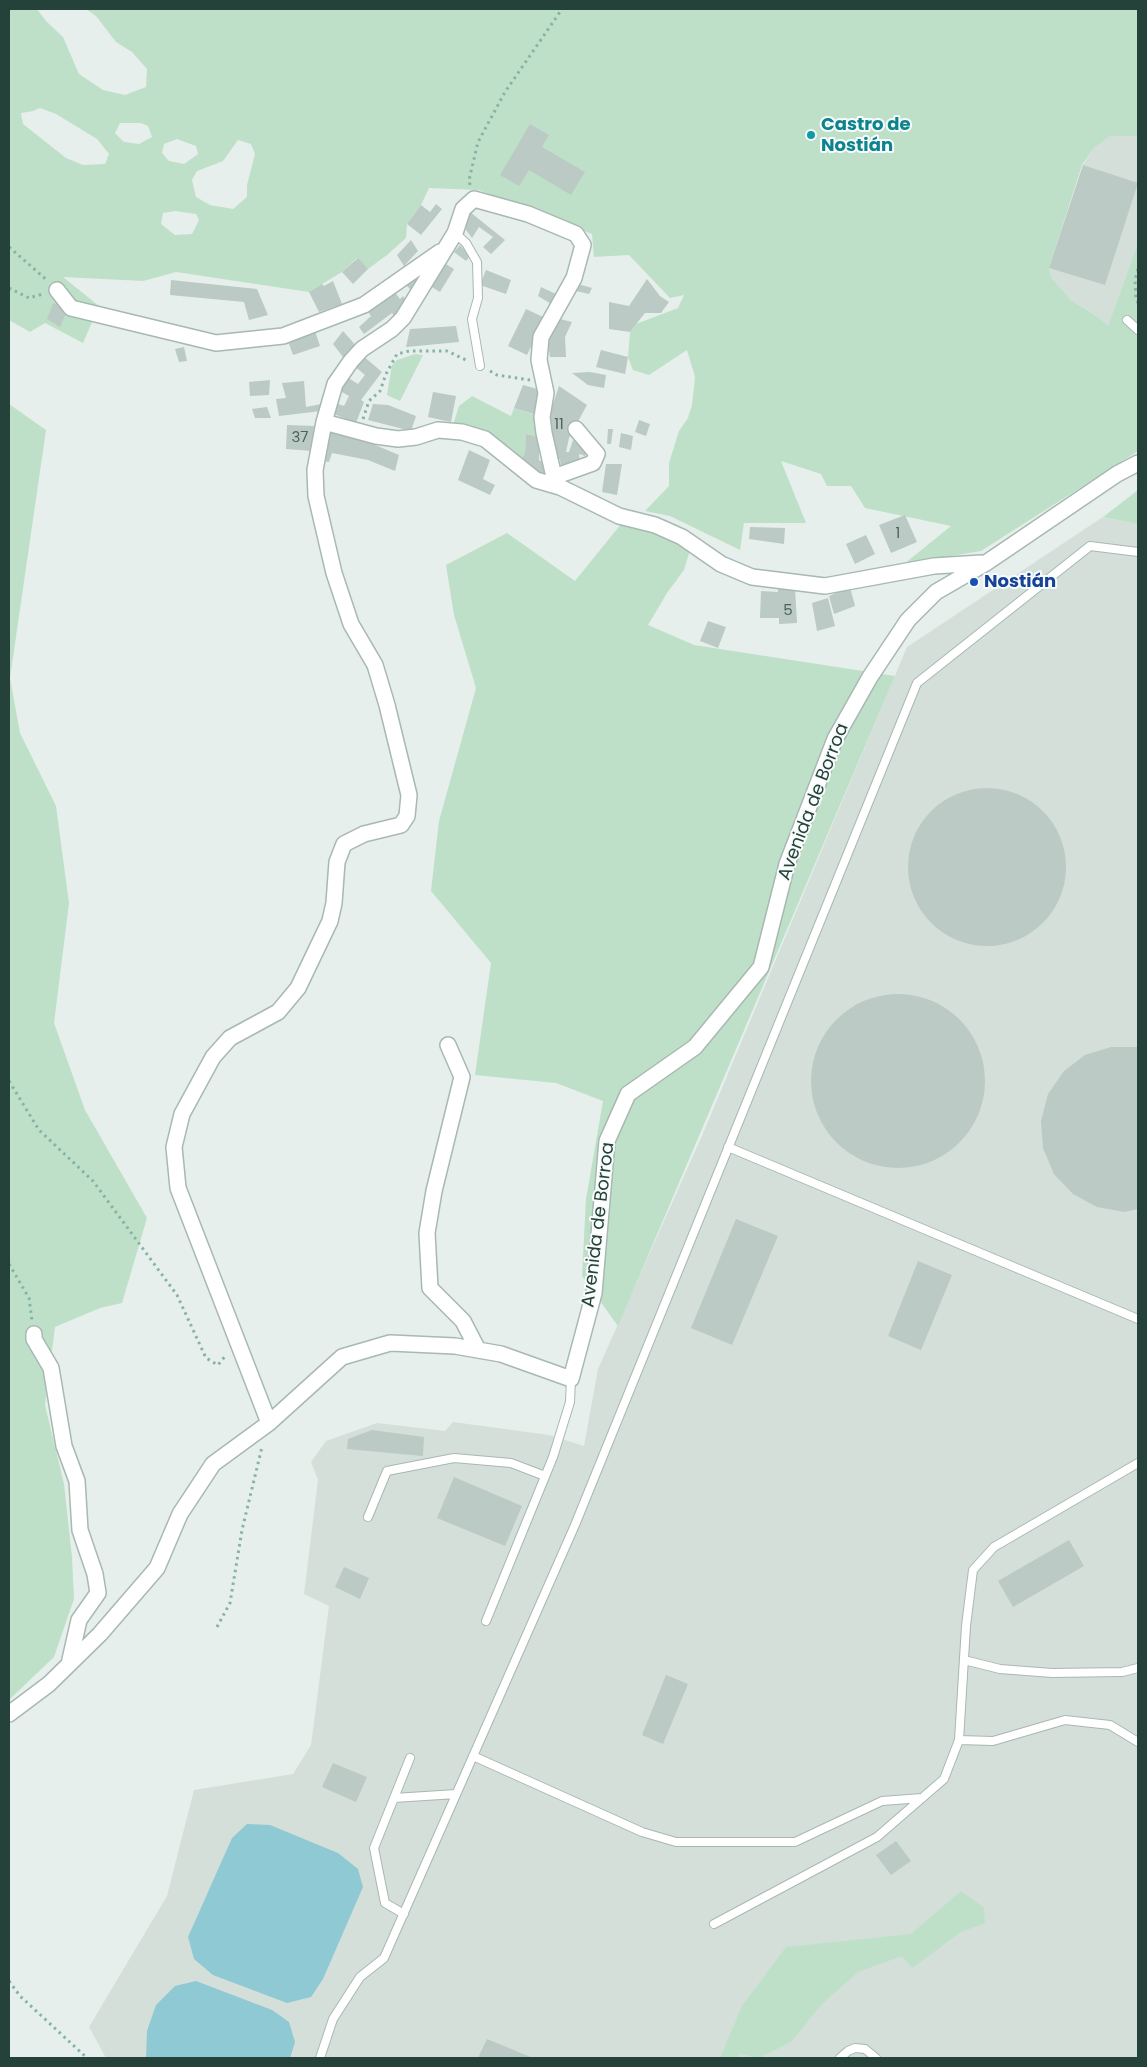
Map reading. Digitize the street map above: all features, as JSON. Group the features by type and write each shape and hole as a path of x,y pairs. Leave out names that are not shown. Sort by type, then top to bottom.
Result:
{"street":[{"path":"269,1423 178,1188 174,1147 182,1114 213,1057 230,1038 278,1012 298,988 330,921 334,902 337,862 344,844 364,834 401,825 407,816 409,795 387,705 375,665 351,624 334,573 316,496 315,470 324,422 335,384 362,349 392,329 403,318 455,233 463,209 474,199 528,214 576,234 583,245 574,278 541,337 540,360 546,393 542,417 544,433 557,482"},
{"path":"57,290 71,308 216,343 283,336 364,304 446,249"},
{"path":"324,422 359,432 398,439 416,437 438,430 462,432 485,439 536,480 557,482 618,516 654,525 682,537 721,564 752,577 825,586 934,566 986,563"},
{"path":"557,482 593,462 597,454 576,429"},
{"name":"Avenida de Borroa","path":"571,1379 594,1293 607,1141 628,1094 695,1047 761,967 787,864 835,739 870,677 908,620 936,592 986,563 1117,474 1138,463"},
{"path":"448,1045 462,1077 434,1191 427,1233 430,1288 462,1321 478,1350"},
{"path":"34,1334 34,1339 50,1368 64,1446 77,1481 80,1530 95,1574 98,1593 79,1620 69,1664"},
{"path":"9,1714 49,1684 100,1634 157,1568 180,1514 213,1464 269,1423 342,1357 390,1342 455,1346 501,1354 571,1379"}],"lane":[{"path":"455,233 466,242 477,262 478,298 472,319 480,366"},
{"path":"1127,320 1138,330"},
{"path":"320,2058 333,2019 360,1977 384,1958 575,1524 917,683 1090,546 1138,552"},
{"path":"728,1147 1138,1318"},
{"path":"486,1621 545,1476 570,1402 571,1379"},
{"path":"368,1517 387,1471 454,1458 511,1462 545,1476"},
{"path":"714,1924 877,1837 944,1779 959,1740 972,1570 994,1547 1138,1463"},
{"path":"964,1660 1000,1669 1052,1673 1122,1672 1138,1668"},
{"path":"959,1740 993,1741 1065,1720 1110,1725 1138,1742"},
{"path":"473,1756 642,1832 676,1842 795,1842 882,1801 922,1798"},
{"path":"404,1914 385,1903 374,1848 410,1758"},
{"path":"394,1798 456,1794"},
{"path":"840,2058 848,2050 855,2048 865,2050 876,2058"}],"path":[{"path":"474,199 469,180 478,142 505,92 562,9"},
{"path":"9,247 57,290"},
{"path":"1138,269 1135,280 1138,303"},
{"path":"9,288 29,298 57,290"},
{"path":"359,432 370,401 380,391 386,374 397,354 409,351 447,352 497,375 543,383"},
{"path":"9,1081 40,1130 93,1181 177,1294 206,1358 218,1365 226,1358 226,1348"},
{"path":"9,1264 29,1298 34,1334"},
{"path":"217,1627 230,1603 242,1530 269,1423"},
{"path":"9,1980 20,1996 87,2058"}],"shaded area":[{"path":"1133,134 1138,136 1138,243 1108,327 1101,319 1071,300 1052,278 1049,268 1083,165 1094,148 1110,136"},
{"path":"1103,517 1138,524 1138,2058 106,2058 89,2027 167,1896 194,1790 293,1774 311,1745 329,1606 304,1594 318,1480 311,1462 326,1441 377,1423 445,1431 453,1422 549,1435 584,1446 598,1369 701,1138 907,647"}],"green space":[{"path":"9,9 37,9 46,21 63,37 79,74 103,90 125,95 146,87 147,69 132,52 116,42 96,16 86,9 1138,9 1138,136 1110,136 1094,148 1082,165 1049,268 1052,278 1071,300 1101,319 1108,326 1138,243 1138,451 981,551 904,564 951,526 865,508 851,486 827,486 821,474 781,461 806,523 744,523 740,550 670,516 645,511 669,486 669,463 679,431 688,418 692,405 695,377 687,350 649,375 633,370 628,357 630,332 636,324 678,308 684,295 670,298 629,255 594,257 592,234 479,190 429,188 421,205 407,224 406,238 387,255 368,269 357,258 342,272 309,292 176,272 143,281 63,277 99,306 83,343 45,323 30,332 9,320","holes":["40,108 56,114 97,139 109,154 105,164 83,165 66,158 23,124 21,113","120,123 141,123 148,126 152,137 139,144 124,142 115,133","177,139 196,146 198,154 184,164 169,161 162,153 164,144","238,140 251,144 255,154 247,185 247,197 233,209 210,205 196,197 192,180 197,171 223,161","175,211 196,214 199,220 192,234 175,235 161,224 163,213"]},
{"path":"415,354 423,355 400,401 387,395 392,365 397,360"},
{"path":"472,396 511,416 514,408 539,416 539,437 526,434 525,452 521,461 453,425 459,406"},
{"path":"9,404 46,430 10,678 20,733 56,806 69,903 54,1023 85,1110 147,1218 122,1303 100,1308 55,1327 45,1405 64,1484 72,1557 74,1599 54,1657 9,1700"},
{"path":"1138,490 1138,524 1103,517"},
{"path":"621,524 666,537 690,550 684,570 667,593 648,625 694,645 895,676 618,1326 582,1276 586,1199 603,1101 556,1083 475,1075 491,963 431,891 439,821 476,688 454,615 446,565 507,533 575,581"},
{"path":"961,1891 984,1908 985,1923 961,1932 912,1968 902,1956 858,1972 821,2005 791,2042 759,2058 740,2054 737,2058 720,2058 742,2006 786,1947 911,1934"}],"water":[{"path":"247,1824 270,1825 338,1853 358,1869 363,1887 323,1979 311,1997 287,2003 213,1975 194,1959 188,1937 232,1838"},
{"path":"196,1981 272,2010 289,2022 295,2042 290,2058 146,2058 147,2031 156,2005 175,1986"}],"building":[{"path":"530,124 549,135 542,147 585,172 571,195 529,170 519,186 500,175"},
{"path":"1083,165 1138,183 1105,285 1049,268"},
{"path":"436,204 442,209 421,235 407,224 421,205 430,212"},
{"path":"470,212 505,240 491,254 483,247 493,237 479,227 472,238 466,230 465,220"},
{"path":"411,240 418,251 404,266 397,255"},
{"path":"460,245 470,256 466,261 454,252"},
{"path":"358,258 368,269 353,284 342,272"},
{"path":"444,263 454,269 440,292 430,286"},
{"path":"486,270 511,280 506,294 480,285"},
{"path":"426,272 412,291 403,282"},
{"path":"647,279 660,296 669,302 661,313 645,313 630,332 609,329 609,302 629,306"},
{"path":"171,280 257,289 268,315 249,320 244,302 170,295"},
{"path":"333,281 342,304 319,312 309,292 322,284 324,286"},
{"path":"578,284 592,288 589,294 576,291"},
{"path":"541,287 558,295 553,305 538,296"},
{"path":"393,290 400,299 403,296 407,302 394,316 392,313 364,334 359,327 371,316 366,309"},
{"path":"53,303 68,309 60,327 47,319"},
{"path":"526,309 545,318 527,355 508,346"},
{"path":"556,318 572,322 565,337 566,357 550,357 547,337"},
{"path":"456,326 459,342 406,347 410,329"},
{"path":"315,331 320,346 293,355 288,341"},
{"path":"343,331 358,348 343,357 333,344"},
{"path":"184,347 187,361 179,362 175,349"},
{"path":"601,350 628,357 625,374 596,367"},
{"path":"362,355 382,372 361,400 364,402 356,423 334,414 338,404 344,406 349,396 340,391 347,377 358,384 365,375 353,365"},
{"path":"590,372 606,375 604,388 588,385 572,373"},
{"path":"270,380 269,395 250,396 249,382"},
{"path":"304,381 306,407 321,404 321,411 279,416 276,399 286,398 282,383"},
{"path":"523,385 541,390 534,414 514,408"},
{"path":"559,386 587,405 569,438 566,452 569,452 573,440 588,449 585,456 579,454 580,464 561,468 560,459 555,460 547,423"},
{"path":"433,392 456,396 451,422 428,417"},
{"path":"373,404 388,405 416,416 411,431 368,420"},
{"path":"267,407 271,418 255,418 252,409"},
{"path":"639,420 650,424 646,436 635,432"},
{"path":"287,425 314,426 312,451 286,449"},
{"path":"608,429 613,429 611,444 607,444"},
{"path":"329,432 373,444 399,455 395,471 368,460 332,453 329,462 321,461"},
{"path":"621,433 633,436 631,450 619,447"},
{"path":"526,434 539,437 539,460 546,464 548,478 534,471 521,461 525,452"},
{"path":"469,450 490,460 483,479 495,485 490,495 458,480"},
{"path":"606,464 622,464 617,495 602,492"},
{"path":"905,515 917,542 891,553 879,525"},
{"path":"750,527 785,528 784,544 749,539"},
{"path":"866,535 875,554 855,564 846,544"},
{"path":"778,585 795,588 797,623 779,624 779,618 760,618 761,591 778,592"},
{"path":"850,587 855,606 834,614 829,596"},
{"path":"828,598 835,626 817,631 812,603"},
{"path":"708,621 726,627 718,648 700,641"},
{"path":"987,788 1017,794 1043,811 1060,837 1066,867 1060,897 1043,923 1017,940 987,946 957,940 931,923 914,897 908,867 914,837 931,811 957,794"},
{"path":"898,994 915,996 939,1004 965,1026 975,1040 981,1056 985,1081 983,1098 975,1122 953,1148 939,1158 923,1164 898,1168 881,1166 857,1158 831,1136 821,1122 815,1106 811,1081 813,1064 821,1040 843,1014 857,1004 873,998"},
{"path":"1111,1047 1138,1047 1138,1209 1124,1212 1097,1207 1073,1194 1054,1174 1043,1148 1041,1121 1048,1094 1064,1071 1085,1055"},
{"path":"736,1219 778,1236 732,1345 691,1328"},
{"path":"918,1261 952,1275 921,1350 888,1336"},
{"path":"372,1430 424,1437 423,1456 347,1449 348,1439"},
{"path":"454,1477 522,1506 505,1546 437,1518"},
{"path":"1069,1540 1084,1566 1013,1607 998,1581"},
{"path":"344,1567 369,1578 360,1599 335,1587"},
{"path":"666,1675 688,1684 663,1744 642,1735"},
{"path":"333,1763 367,1777 356,1802 322,1787"},
{"path":"896,1841 911,1861 891,1875 876,1855"},
{"path":"487,2039 533,2058 478,2058"}],"place":[{"name":"Castro de Nostián","path":"811,135"},
{"name":"Nostián","path":"974,582"}]}
